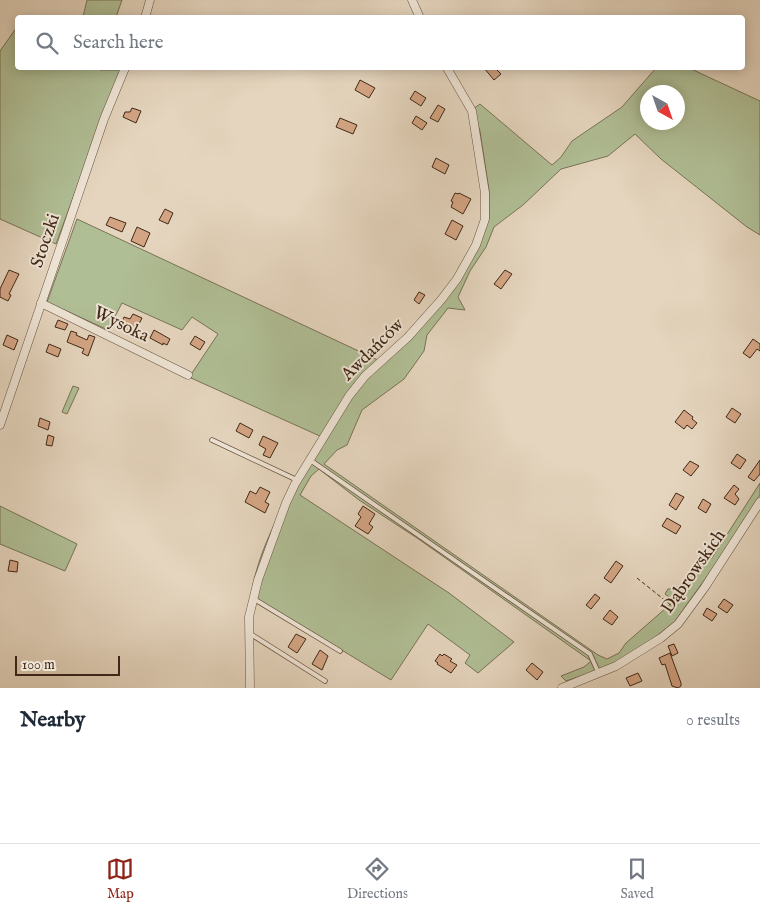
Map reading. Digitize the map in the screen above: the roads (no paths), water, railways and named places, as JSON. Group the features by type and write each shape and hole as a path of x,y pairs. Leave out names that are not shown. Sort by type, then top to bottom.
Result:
{"street":[{"path":"146,15 150,0"},
{"path":"412,0 419,15"},
{"name":"Stoczki","path":"0,425 104,119 124,70"},
{"name":"Awdańców","path":"250,688 249,617 253,598 286,503 297,480 349,396 365,376 408,337 457,279 476,245 485,219 485,193 472,111 448,70"},
{"name":"Wysoka","path":"41,303 188,375"},
{"name":"Dąbrowskich","path":"562,688 599,674 627,660 661,638 678,624 705,587 760,502"}],"lane":[{"path":"212,440 297,480"},
{"path":"310,460 590,654 599,674"},
{"path":"253,598 340,651"},
{"path":"249,633 326,681"}]}
